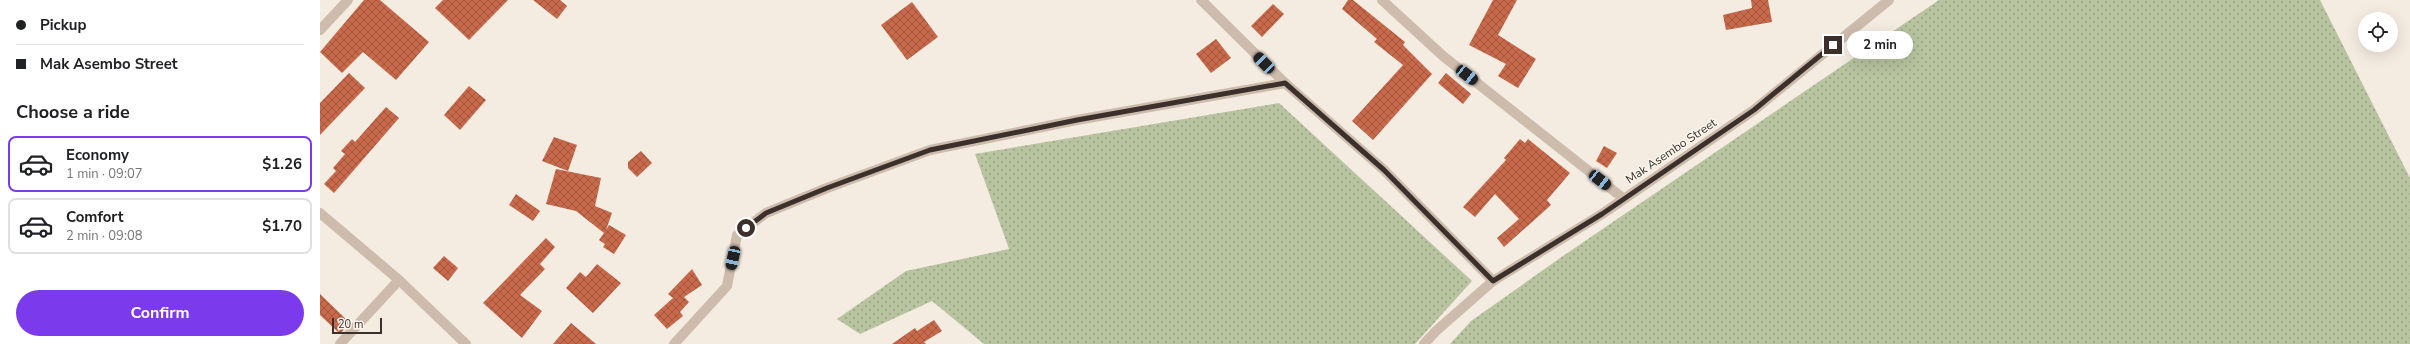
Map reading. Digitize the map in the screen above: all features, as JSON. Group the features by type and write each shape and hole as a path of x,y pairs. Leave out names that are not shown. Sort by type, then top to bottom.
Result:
{"street":[{"path":"320,30 348,0"},
{"path":"1201,0 1285,83 1384,170 1493,281"},
{"path":"1382,0 1443,56 1624,199"},
{"name":"Mak Asembo Street","path":"1424,344 1436,331 1493,281 1624,199 1754,110 1889,0"},
{"path":"674,344 727,286 737,235 766,213 827,188 930,150 1077,120 1285,83"},
{"path":"321,217 399,280 466,344"},
{"path":"340,344 399,280"}],"green space":[{"path":"1939,0 2320,0 2410,178 2410,344 1450,344 1471,321 1563,256"},
{"path":"1279,103 1472,281 1415,344 984,344 932,301 860,334 837,319 906,271 1009,249 975,154"}],"building":[{"path":"364,0 380,0 429,42 396,80 363,52 342,73 320,52"},
{"path":"443,0 508,0 469,40 435,8"},
{"path":"533,0 560,0 567,6 557,19"},
{"path":"1348,0 1353,0 1405,42 1403,45 1432,74 1373,140 1352,121 1403,65 1374,42 1377,39 1342,9"},
{"path":"1493,0 1517,0 1498,35 1536,59 1518,88 1498,76 1506,64 1469,45"},
{"path":"1751,0 1768,0 1772,22 1726,30 1723,15 1752,8"},
{"path":"912,2 938,37 907,60 881,25"},
{"path":"1273,4 1284,14 1262,37 1251,26"},
{"path":"1216,39 1231,58 1211,73 1196,54"},
{"path":"349,73 365,88 320,135 320,103"},
{"path":"1446,73 1471,94 1463,104 1438,83"},
{"path":"469,86 486,100 460,130 444,115"},
{"path":"386,107 399,118 334,193 324,184 336,171 333,168 345,154 341,151 352,139 355,142"},
{"path":"554,137 577,145 568,171 542,161"},
{"path":"1520,139 1525,143 1528,139 1570,173 1547,200 1551,205 1504,247 1497,238 1519,219 1495,194 1475,217 1463,207 1506,160 1504,158"},
{"path":"1604,146 1617,153 1607,168 1596,161"},
{"path":"641,151 652,163 637,177 628,168 628,162"},
{"path":"556,169 601,178 595,206 612,213 606,230 609,225 626,235 614,254 603,247 605,244 599,240 604,233 576,211 546,204"},
{"path":"516,194 540,211 533,221 509,205"},
{"path":"546,238 555,247 540,264 545,269 520,295 542,311 522,338 483,303"},
{"path":"444,256 458,268 448,281 433,268"},
{"path":"597,264 621,283 593,313 566,288 580,272 586,277"},
{"path":"692,269 702,285 684,297 689,302 680,312 683,316 667,329 654,315 673,298 668,294"},
{"path":"320,294 350,323 340,334 320,315"},
{"path":"934,320 942,331 924,342 926,344 892,344 915,328 917,331"},
{"path":"571,323 596,344 553,344"}],"route":[{"path":"746,228 766,213 827,188 930,150 1077,120 1285,83 1384,170 1493,281 1602,214 1754,110 1833,45"}]}
